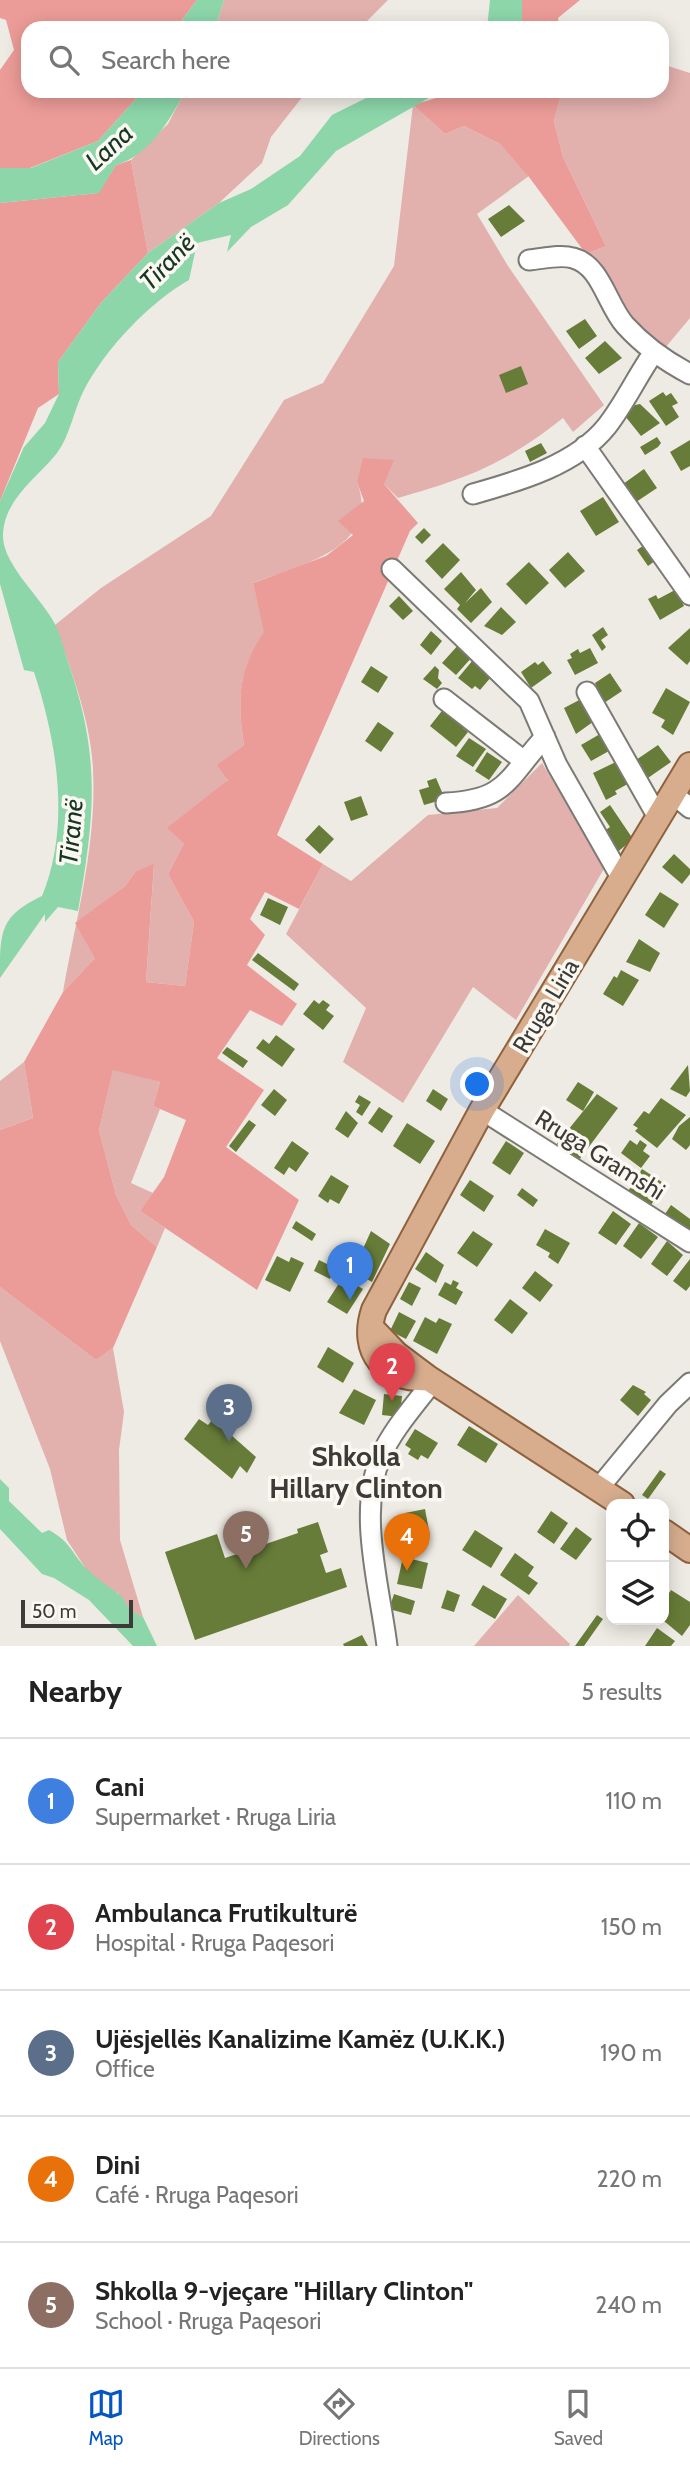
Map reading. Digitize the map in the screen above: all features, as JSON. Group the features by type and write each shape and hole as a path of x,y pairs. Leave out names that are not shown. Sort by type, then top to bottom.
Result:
{"main road":[{"name":"Rruga Liria","path":"430,1380 405,1378 390,1371 373,1347 370,1325 381,1297 482,1110 622,879 659,819 682,801 690,765"},
{"path":"430,1380 614,1499"},
{"path":"669,1535 690,1550"}],"street":[{"path":"529,260 573,258 587,265 596,275 624,323 654,352 690,374"},
{"path":"473,494 542,470 585,446 606,427 654,352"},
{"path":"585,446 690,594"},
{"path":"392,569 518,688 536,712 557,765 622,879"},
{"path":"587,692 659,819"},
{"path":"444,699 524,761"},
{"path":"446,803 473,802 502,790 545,737"},
{"name":"Rruga Gramshi","path":"482,1110 690,1242"},
{"path":"387,1646 369,1528 374,1477 394,1433 430,1380"},
{"path":"598,1489 668,1404 690,1383"}],"shaded area":[{"path":"0,0 197,0 181,21 21,21 21,98 137,98 98,141 30,168 0,168 0,70 14,50 6,20 0,18"},
{"path":"224,0 388,0 367,21 217,21"},
{"path":"522,0 580,0 558,18 558,21 522,21"},
{"path":"669,66 690,73 690,318 660,354 603,289 586,254 606,246 563,157 554,121 560,98 669,98"},
{"path":"181,98 302,98 271,137 262,163 219,203 148,253 131,160 168,124"},
{"path":"436,98 560,98 554,121 563,157 606,246 586,254 529,177 500,144 464,126 445,134 413,105"},
{"path":"413,105 445,134 464,126 500,144 529,176 477,214 508,266 604,405 573,432 563,418 523,447 485,468 423,491 398,498 384,484 357,482 362,505 358,523 347,538 332,551 313,561 253,583 265,632 249,659 242,686 240,699 244,745 218,765 228,779 184,843 168,874 194,922 185,986 146,982 154,865 136,871 125,886 77,923 92,826 93,770 84,714 55,625 101,588 211,516 284,400 323,383 394,266"},
{"path":"131,160 148,253 101,303 58,362 59,394 38,408 0,501 0,203 98,193 116,165"},
{"path":"363,458 394,460 384,484 418,523 410,531 277,835 323,864 299,909 265,892 250,919 265,935 247,965 297,1004 282,1026 250,1010 217,1058 264,1090 226,1147 299,1200 257,1290 140,1211 164,1177 186,1120 153,1106 160,1082 113,1070 99,1130 116,1195 131,1225 157,1247 113,1348 96,1360 0,1287 0,1130 33,1118 24,1062 63,992 95,958 75,923 125,886 136,871 154,864 146,982 185,986 194,922 168,874 184,843 167,828 228,780 217,765 244,745 240,699 244,673 264,632 253,583 326,556 353,535 338,521 364,501 357,482"},
{"path":"542,763 605,867 516,1020 473,987 403,1103 343,1062 366,1008 286,934 323,864 351,881 428,815 497,808"},
{"path":"76,924 96,957 63,992 68,965"},
{"path":"24,1062 33,1118 0,1130 0,1081"},
{"path":"113,1069 160,1082 153,1106 160,1109 131,1183 153,1193 140,1211 165,1228 157,1247 131,1225 116,1195 99,1130"},
{"path":"0,1287 96,1360 113,1348 124,1412 119,1450 120,1540 143,1617 128,1610 118,1593 105,1588 86,1569 67,1540 50,1469 0,1341"},
{"path":"518,1595 570,1644 569,1646 474,1646"}],"water":[{"path":"197,0 224,0 217,21 181,21"},
{"path":"490,0 522,0 522,21 488,21"},
{"name":"Lana","path":"137,98 181,98 158,135 139,153 116,165 99,193 0,203 0,168 31,168 98,141"},
{"name":"Tiranë","path":"366,98 429,98 336,151 288,205 251,227 227,252 231,235 197,243 189,280 144,314 104,358 84,390 69,431 57,453 23,490 9,511 3,535 4,546 16,570 50,616 60,637 81,704 91,763 92,791 88,847 78,911 58,907 45,922 45,914 0,978 5,927 18,911 42,896 51,869 56,841 58,784 42,699 34,672 24,670 0,584 0,501 24,447 45,423 59,394 58,362 101,303 148,253 219,203 251,189 300,156 332,115"},
{"path":"0,1479 9,1488 9,1501 42,1533 49,1530 63,1540 87,1569 143,1617 157,1646 133,1646 89,1600 54,1578 42,1574 0,1529"}],"building":[{"path":"509,205 525,221 501,237 488,219"},
{"path":"585,319 597,336 579,349 566,331"},
{"path":"605,341 622,358 599,374 585,358"},
{"path":"521,366 528,384 506,393 499,375"},
{"path":"663,392 666,396 671,393 678,403 672,406 679,417 666,426 649,401"},
{"path":"640,404 660,423 641,436 625,416 635,405"},
{"path":"657,437 661,443 645,455 640,447"},
{"path":"690,440 690,466 681,471 670,452"},
{"path":"541,443 547,453 530,462 525,451"},
{"path":"644,469 657,488 636,502 623,484"},
{"path":"603,497 619,522 596,536 580,511"},
{"path":"424,528 431,535 422,544 415,537"},
{"path":"443,543 460,560 442,579 425,561"},
{"path":"647,543 659,558 648,566 637,550"},
{"path":"568,552 585,571 565,588 549,570"},
{"path":"529,562 549,583 526,605 506,584"},
{"path":"461,572 476,590 465,603 481,588 492,602 471,623 457,609 460,605 444,589"},
{"path":"675,590 684,606 660,620 648,599 656,595 658,599"},
{"path":"399,596 413,611 403,620 389,606"},
{"path":"501,607 516,622 502,635 484,626"},
{"path":"603,627 608,635 601,640 606,647 602,651 592,635"},
{"path":"690,628 690,661 687,665 668,648"},
{"path":"431,631 442,641 431,655 420,645"},
{"path":"460,643 473,656 456,675 442,663"},
{"path":"590,648 598,663 575,675 567,660 572,658 570,654 578,649 580,653"},
{"path":"473,660 492,676 480,690 475,686 472,689 458,678"},
{"path":"543,661 552,673 531,688 521,672 535,662 538,665"},
{"path":"371,666 388,677 378,693 361,682"},
{"path":"435,666 439,670 438,678 442,683 437,689 423,679"},
{"path":"610,673 622,691 604,703 595,683"},
{"path":"666,688 690,702 673,735 661,727 665,720 652,713"},
{"path":"585,697 597,719 576,734 564,708"},
{"path":"445,707 466,724 463,728 468,732 456,747 430,726"},
{"path":"378,722 394,733 381,752 365,741"},
{"path":"600,734 609,751 591,761 581,745"},
{"path":"469,738 486,749 473,767 456,756"},
{"path":"658,745 671,762 645,780 633,762"},
{"path":"487,752 502,762 489,780 475,771"},
{"path":"622,759 633,781 615,791 617,794 606,800 593,773"},
{"path":"436,778 445,799 424,805 419,790 429,787 427,781"},
{"path":"361,796 368,815 351,821 344,802"},
{"path":"610,805 633,839 614,855 600,834 610,827 600,812"},
{"path":"319,825 334,839 320,854 305,840"},
{"path":"674,854 690,869 690,874 682,884 662,867"},
{"path":"660,892 679,904 664,928 645,915"},
{"path":"268,898 288,907 280,925 260,915"},
{"path":"639,939 660,953 650,972 626,962"},
{"path":"258,953 299,984 294,991 252,960"},
{"path":"621,970 639,980 623,1006 603,994"},
{"path":"314,1000 319,1004 323,1000 330,1005 326,1010 334,1016 323,1030 303,1014"},
{"path":"276,1035 295,1049 282,1067 256,1048 263,1039 269,1044"},
{"path":"227,1047 248,1061 243,1068 222,1053"},
{"path":"688,1065 690,1091 686,1097 670,1089"},
{"path":"578,1082 594,1092 583,1111 566,1100"},
{"path":"274,1089 287,1100 275,1116 261,1105"},
{"path":"433,1089 448,1099 441,1111 426,1101"},
{"path":"597,1094 618,1108 579,1160 556,1145"},
{"path":"359,1095 371,1102 362,1116 356,1112 360,1105 355,1102"},
{"path":"661,1098 686,1115 657,1148 635,1131 638,1128 633,1125 644,1111 649,1114"},
{"path":"379,1107 393,1116 382,1133 368,1123"},
{"path":"346,1111 358,1123 348,1138 335,1129"},
{"path":"690,1117 690,1145 686,1150 672,1139 679,1126"},
{"path":"249,1120 256,1125 236,1152 229,1146"},
{"path":"407,1123 435,1141 420,1164 393,1146"},
{"path":"630,1140 637,1145 640,1140 647,1145 643,1151 650,1156 641,1168 621,1153"},
{"path":"292,1141 309,1153 296,1172 289,1167 284,1175 274,1168"},
{"path":"506,1141 524,1153 510,1175 492,1163"},
{"path":"642,1169 665,1184 649,1208 627,1193"},
{"path":"331,1175 349,1186 339,1204 330,1199 328,1203 318,1196"},
{"path":"470,1180 494,1196 484,1212 460,1195"},
{"path":"522,1188 538,1200 533,1207 517,1195"},
{"path":"671,1205 690,1219 690,1236 663,1217"},
{"path":"613,1211 631,1224 616,1245 598,1233"},
{"path":"296,1221 316,1234 312,1241 292,1228"},
{"path":"639,1223 658,1237 641,1259 623,1246"},
{"path":"545,1229 570,1243 558,1264 548,1257 550,1253 536,1245"},
{"path":"371,1231 390,1244 372,1282 353,1271"},
{"path":"473,1231 493,1244 477,1267 457,1253"},
{"path":"667,1241 683,1255 667,1276 651,1264"},
{"path":"426,1252 444,1265 436,1283 415,1269"},
{"path":"277,1256 289,1262 291,1257 304,1263 290,1292 265,1280"},
{"path":"690,1259 690,1286 686,1291 673,1281"},
{"path":"319,1260 335,1268 330,1279 314,1271"},
{"path":"535,1271 553,1285 540,1302 522,1288"},
{"path":"343,1277 363,1289 347,1314 327,1302"},
{"path":"453,1280 459,1283 456,1288 463,1292 456,1305 438,1295 445,1282 451,1285"},
{"path":"409,1282 421,1288 412,1306 400,1299"},
{"path":"510,1299 528,1313 512,1334 494,1320"},
{"path":"399,1312 416,1321 406,1339 390,1331"},
{"path":"425,1317 436,1323 439,1318 452,1324 437,1354 413,1341"},
{"path":"328,1347 354,1363 343,1383 317,1367"},
{"path":"633,1385 646,1392 644,1394 651,1400 638,1416 620,1400"},
{"path":"354,1389 376,1400 364,1425 339,1413"},
{"path":"384,1394 402,1396 400,1417 382,1415"},
{"path":"199,1419 208,1425 213,1419 256,1457 247,1473 240,1466 232,1479 184,1439"},
{"path":"469,1426 498,1444 486,1463 457,1445"},
{"path":"415,1429 438,1443 428,1459 421,1455 418,1460 408,1454 411,1449 405,1445"},
{"path":"660,1470 666,1474 648,1499 642,1495"},
{"path":"425,1509 430,1536 410,1539 405,1513"},
{"path":"551,1511 568,1523 554,1544 537,1532"},
{"path":"318,1522 328,1552 320,1555 326,1573 341,1568 347,1587 195,1640 165,1552 217,1534 225,1558 298,1533 297,1529"},
{"path":"576,1527 592,1539 576,1560 560,1549"},
{"path":"475,1530 503,1548 491,1568 462,1550"},
{"path":"515,1553 534,1567 528,1576 538,1583 529,1595 500,1575"},
{"path":"403,1557 428,1563 422,1589 397,1584"},
{"path":"483,1585 507,1599 495,1619 471,1605"},
{"path":"447,1590 460,1595 454,1612 441,1608"},
{"path":"671,1590 690,1602 690,1625 682,1636 669,1625"},
{"path":"394,1594 415,1601 411,1615 389,1609"},
{"path":"597,1615 603,1619 584,1646 575,1646"},
{"path":"657,1628 675,1641 671,1646 645,1646"},
{"path":"362,1635 368,1646 344,1646 343,1644"}],"place":[{"name":"Cani","path":"350,1300"},
{"name":"Ambulanca Frutikulturë","path":"392,1401"},
{"name":"Ujësjellës Kanalizime Kamëz (U.K.K.)","path":"229,1442"},
{"name":"Shkolla 9-vjeçare \"Hillary Clinton\"","path":"246,1569"},
{"name":"Dini","path":"407,1571"}],"district":[{"name":"Shkolla Hillary Clinton","path":"356,1472"}]}
